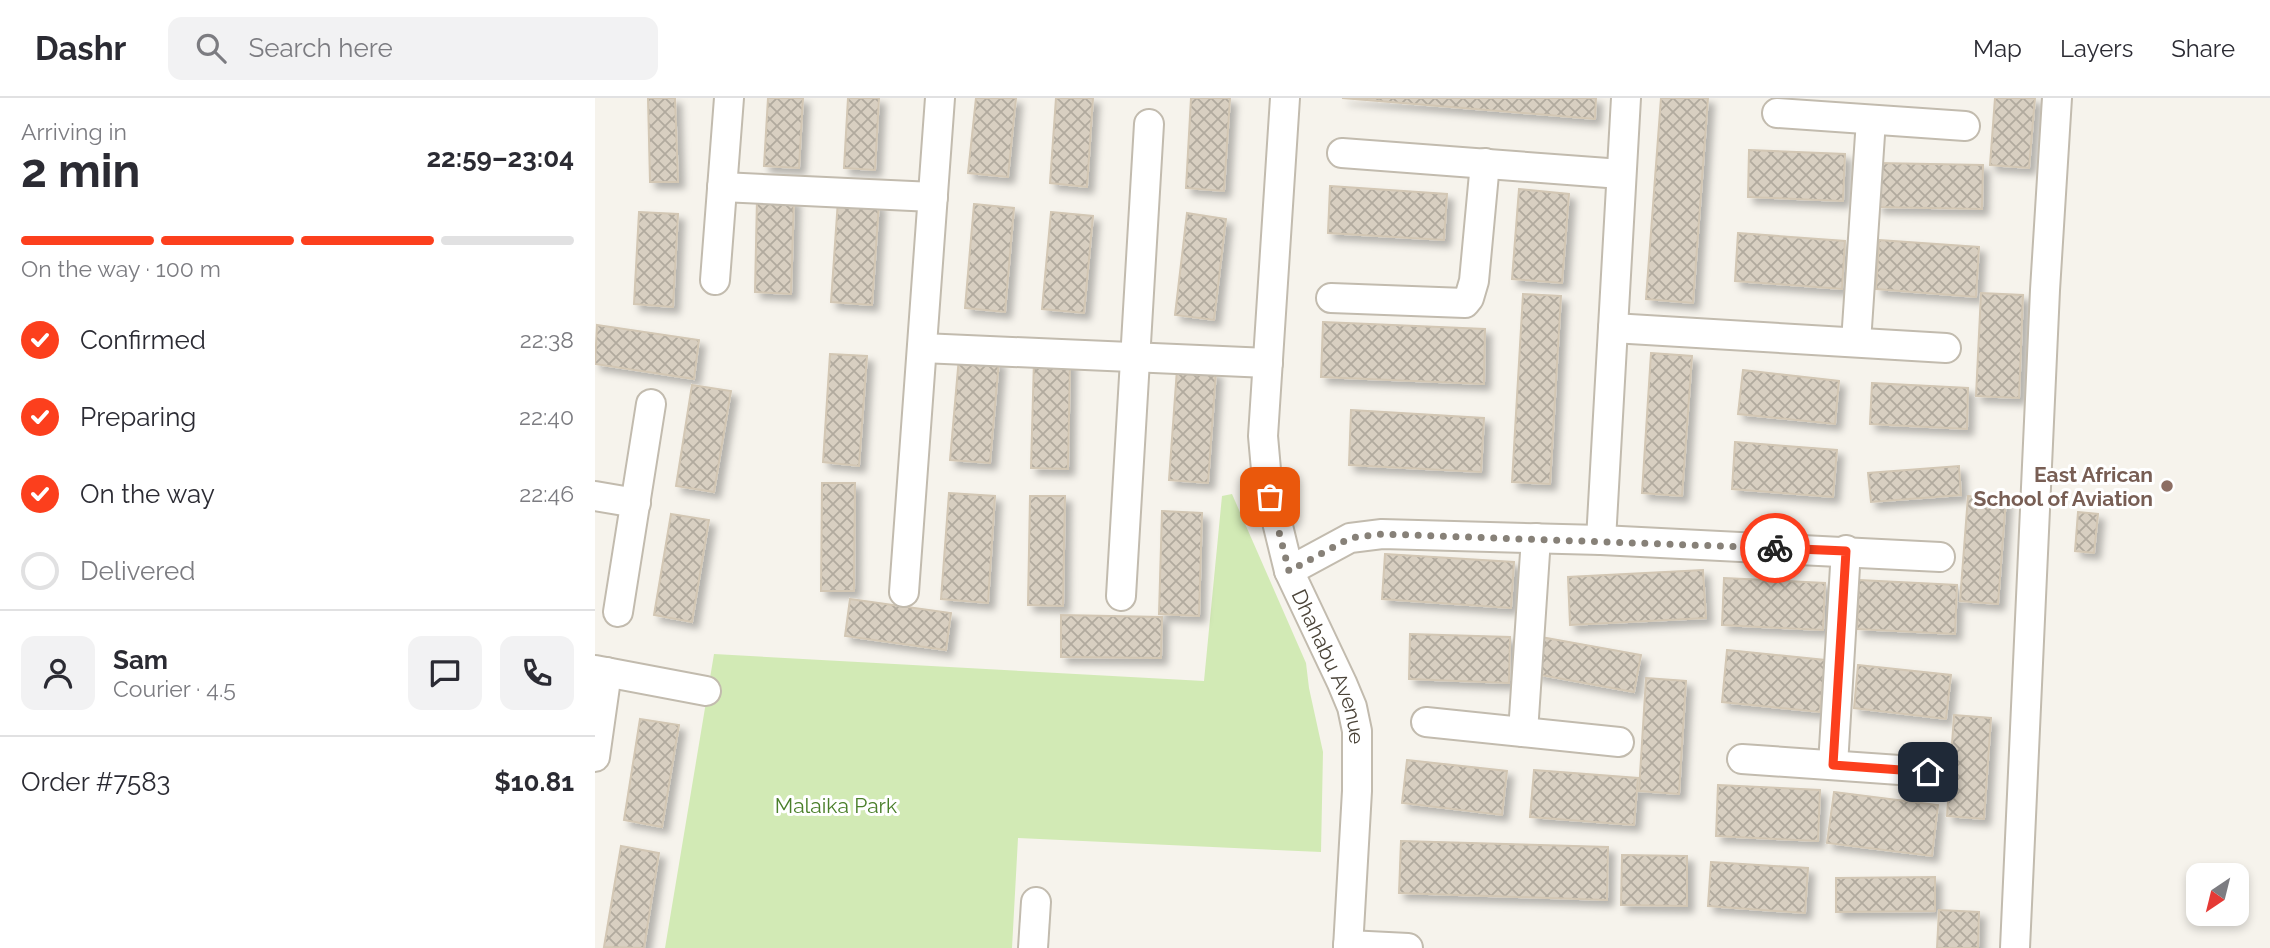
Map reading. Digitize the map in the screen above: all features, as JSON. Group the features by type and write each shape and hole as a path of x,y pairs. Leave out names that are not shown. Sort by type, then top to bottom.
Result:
{"street":[{"path":"715,280 729,98"},
{"path":"904,592 940,98"},
{"name":"Dhahabu Avenue","path":"1285,98 1263,436 1267,481 1289,571 1342,683 1352,707 1356,731 1357,792 1348,947"},
{"path":"1601,540 1626,98"},
{"path":"2015,948 2044,303 2057,98"},
{"path":"1777,113 1965,127"},
{"path":"1856,342 1871,120"},
{"path":"1121,596 1149,124"},
{"path":"1342,153 1621,174"},
{"path":"1331,298 1465,303 1474,281 1485,163"},
{"path":"722,187 933,197"},
{"path":"1613,328 1946,348"},
{"path":"922,348 1268,363"},
{"path":"618,612 652,404"},
{"path":"595,495 636,503"},
{"path":"1289,571 1350,538 1367,535 1601,540 1940,556"},
{"path":"1523,732 1536,538"},
{"path":"1833,765 1846,551"},
{"path":"595,757 601,671 706,691"},
{"path":"1426,722 1619,743"},
{"path":"1742,759 1928,772"},
{"path":"1033,948 1036,902"},
{"path":"1348,947 1408,948"}],"green space":[{"name":"Malaika Park","path":"1232,494 1306,663 1323,752 1321,852 1018,838 1012,948 665,948 714,654 1204,681 1222,496"}],"building":[{"path":"648,98 675,98 678,182 650,182"},
{"path":"768,98 803,98 799,168 764,166"},
{"path":"848,98 879,98 875,170 844,168"},
{"path":"976,98 1016,98 1008,177 968,173"},
{"path":"1056,98 1093,98 1087,187 1050,183"},
{"path":"1191,98 1230,98 1224,191 1186,188"},
{"path":"1342,98 1596,98 1595,119"},
{"path":"1661,98 1708,98 1693,303 1646,299"},
{"path":"1995,98 2035,98 2029,168 1990,165"},
{"path":"1749,150 1845,154 1843,201 1748,197"},
{"path":"1878,163 1983,165 1982,209 1877,207"},
{"path":"1330,186 1447,194 1444,240 1328,233"},
{"path":"1519,189 1569,194 1562,283 1512,279"},
{"path":"757,198 794,199 791,294 755,292"},
{"path":"838,200 879,203 872,305 831,302"},
{"path":"974,204 1014,208 1005,312 965,308"},
{"path":"639,212 678,214 673,307 634,304"},
{"path":"1051,212 1093,216 1084,313 1042,309"},
{"path":"1187,213 1226,219 1214,320 1175,315"},
{"path":"1738,233 1845,241 1842,289 1735,281"},
{"path":"1879,240 1979,247 1976,297 1876,289"},
{"path":"1981,293 2023,295 2019,398 1976,396"},
{"path":"1523,294 1561,296 1550,484 1512,482"},
{"path":"1323,322 1485,329 1484,384 1321,377"},
{"path":"597,325 699,340 694,379 595,364"},
{"path":"1651,353 1692,356 1682,496 1642,493"},
{"path":"830,354 867,356 859,466 823,462"},
{"path":"959,357 999,361 990,463 950,460"},
{"path":"1034,359 1070,360 1068,469 1031,468"},
{"path":"1177,369 1216,372 1208,483 1169,480"},
{"path":"1743,370 1839,381 1835,424 1738,414"},
{"path":"1872,383 1968,388 1967,429 1870,424"},
{"path":"692,385 731,391 714,492 676,486"},
{"path":"1351,410 1484,418 1481,472 1349,465"},
{"path":"1735,442 1837,450 1833,497 1732,489"},
{"path":"1959,466 1961,495 1871,502 1868,473"},
{"path":"822,483 855,483 854,591 821,591"},
{"path":"949,493 995,496 988,603 941,599"},
{"path":"1030,496 1065,496 1063,606 1028,605"},
{"path":"1968,496 2006,499 1998,604 1960,601"},
{"path":"1162,511 1202,513 1199,616 1159,614"},
{"path":"2078,512 2098,514 2094,553 2075,551"},
{"path":"671,514 709,520 692,622 654,615"},
{"path":"1385,554 1514,562 1511,608 1382,599"},
{"path":"1703,570 1706,618 1570,625 1568,577"},
{"path":"1724,578 1825,583 1823,630 1722,625"},
{"path":"1859,580 1957,585 1955,634 1857,629"},
{"path":"850,599 951,613 946,650 845,636"},
{"path":"1061,615 1162,617 1161,658 1061,657"},
{"path":"1410,634 1510,637 1509,683 1409,679"},
{"path":"1541,637 1641,655 1634,692 1535,674"},
{"path":"1727,650 1825,660 1820,712 1722,702"},
{"path":"1858,665 1951,675 1946,719 1854,708"},
{"path":"1646,678 1686,681 1679,794 1639,791"},
{"path":"1954,715 1991,718 1984,819 1947,816"},
{"path":"640,719 679,725 662,827 624,820"},
{"path":"1407,760 1507,771 1502,815 1402,803"},
{"path":"1534,770 1638,778 1634,825 1530,817"},
{"path":"1718,785 1820,790 1818,841 1716,836"},
{"path":"1834,792 1938,805 1932,856 1827,843"},
{"path":"1401,841 1608,847 1607,900 1399,893"},
{"path":"621,846 659,853 644,948 604,947"},
{"path":"1622,855 1687,856 1687,906 1621,905"},
{"path":"1711,862 1808,868 1805,913 1708,906"},
{"path":"1935,877 1935,911 1836,912 1836,878"},
{"path":"1939,910 1979,912 1978,948 1937,948"}],"way so far":[{"path":"1270,497 1289,571 1350,538 1382,534 1775,548"}],"place":[{"name":"East African School of Aviation","path":"2167,486"}],"route":[{"path":"1775,548 1846,551 1833,765 1928,772"}]}
